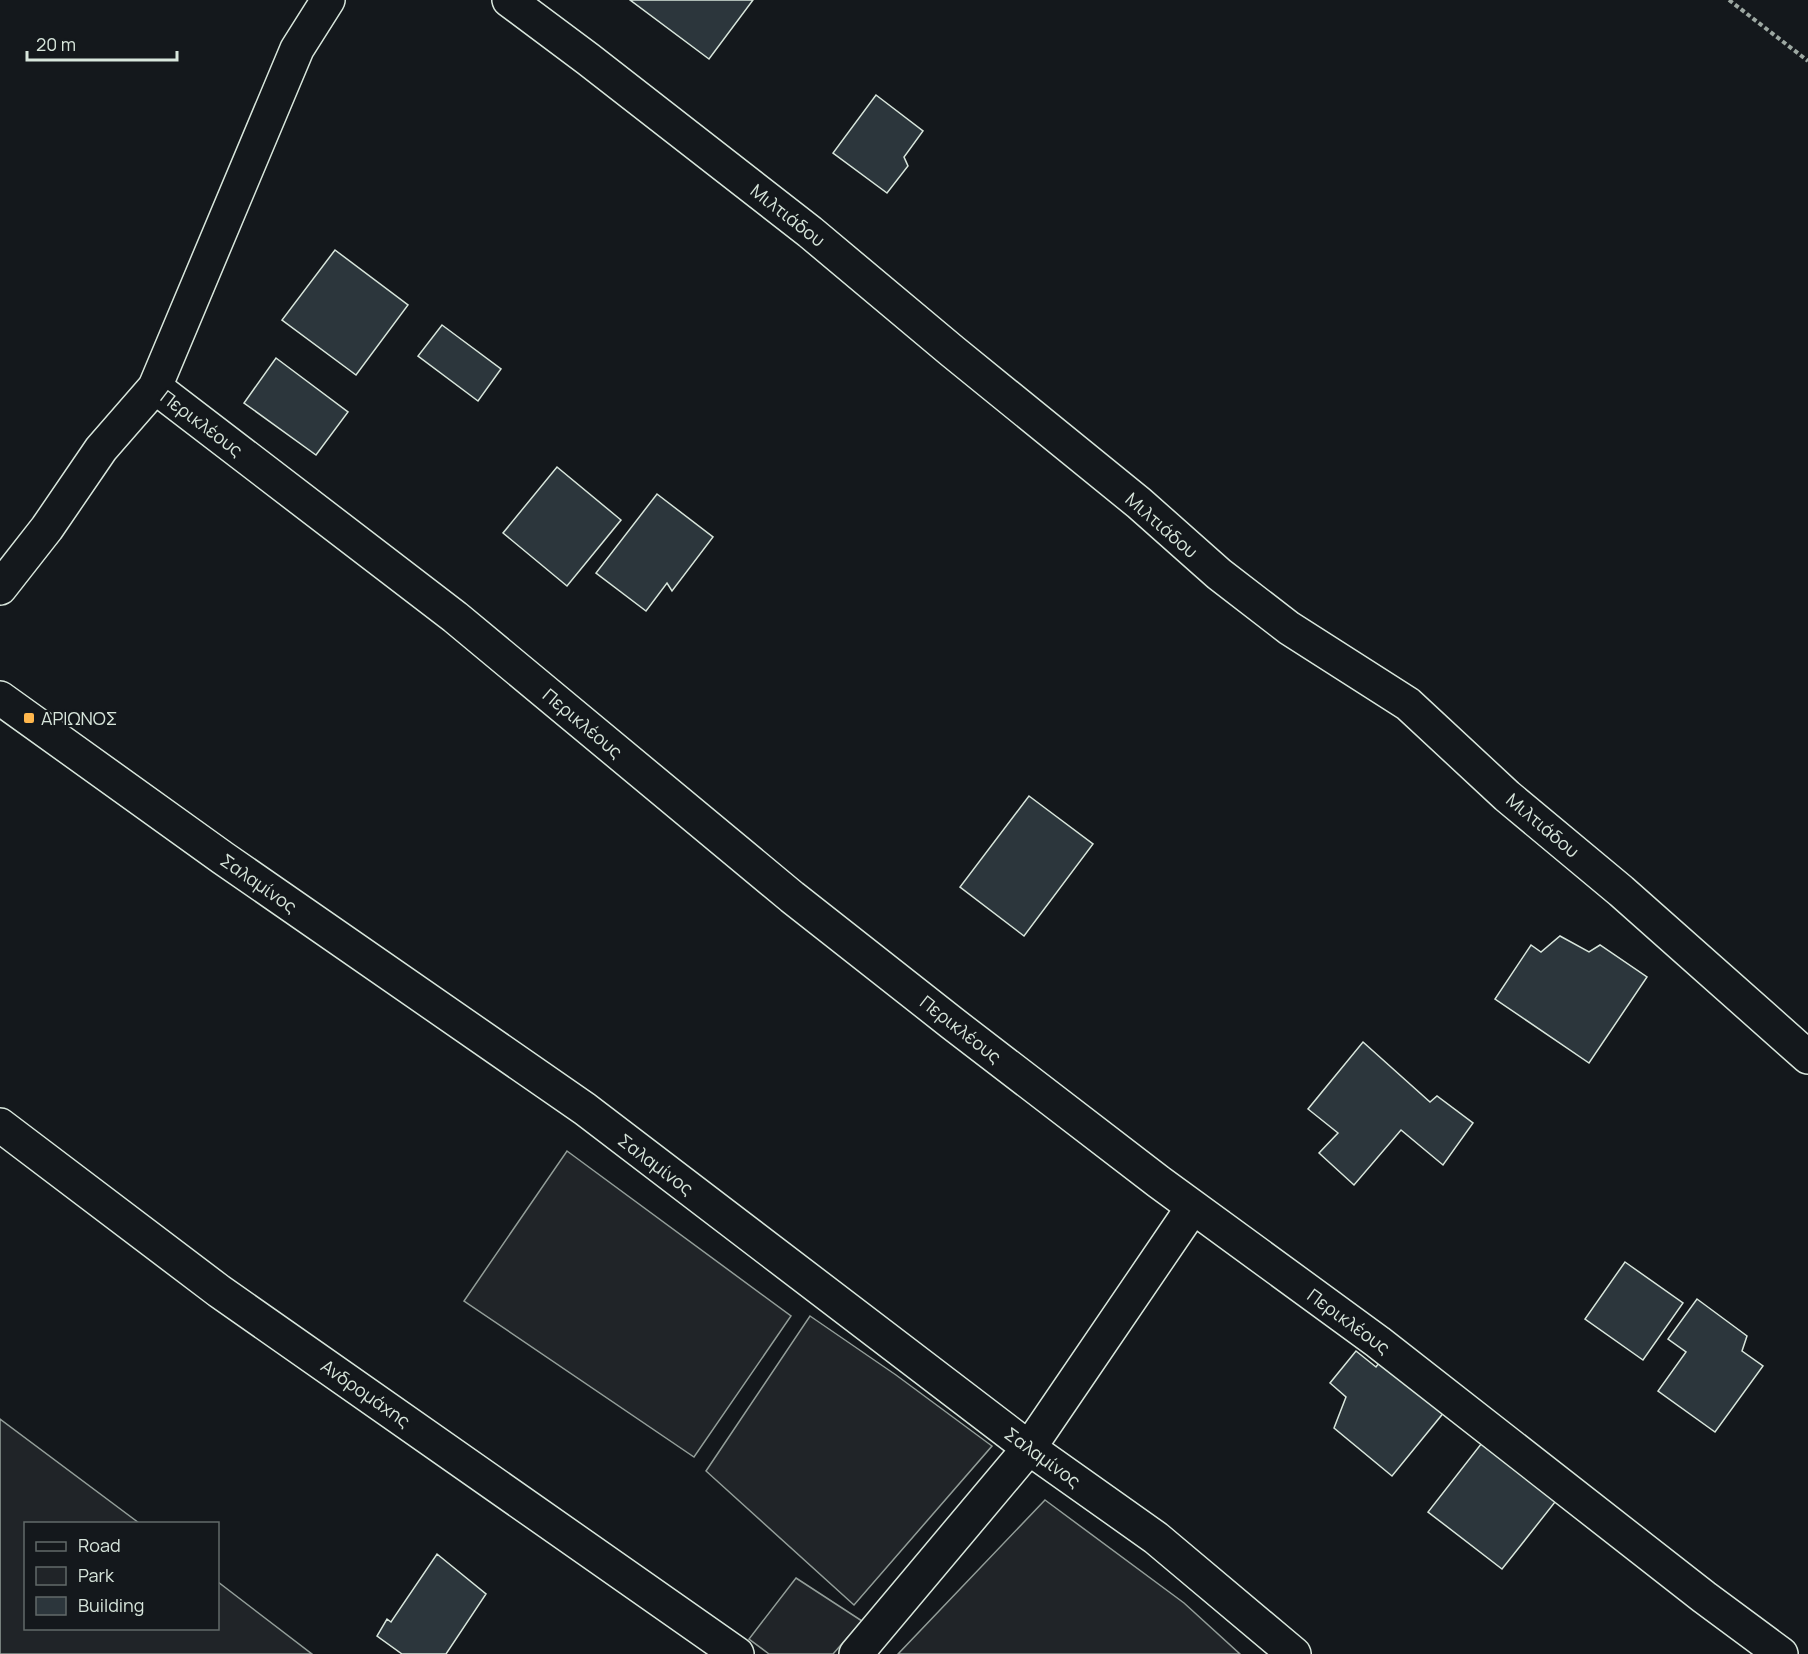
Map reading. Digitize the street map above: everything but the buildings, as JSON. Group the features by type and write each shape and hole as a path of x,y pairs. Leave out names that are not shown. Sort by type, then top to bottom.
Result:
{"street":[{"path":"0,588 47,528 101,449 155,387 297,49 328,0"},
{"name":"Μιλτιάδου","path":"508,0 588,59 810,232 1228,581 1289,628 1408,704 1507,796 1621,891 1808,1057"},
{"name":"Περικλέους","path":"155,387 455,617 792,897 971,1037 1193,1207 1378,1342 1695,1590 1781,1654"},
{"name":"Σαλαμίνος","path":"0,698 223,858 585,1109 1029,1448 1156,1538 1294,1654"},
{"name":"Ανδρομάχης","path":"0,1125 219,1291 737,1654"},
{"path":"856,1654 1029,1448 1193,1207"}],"path":[{"path":"1729,0 1808,61"}],"green space":[{"path":"567,1151 791,1316 694,1457 464,1301"},
{"path":"810,1316 896,1375 992,1446 854,1605 706,1471"},
{"path":"0,1419 138,1522 24,1522 24,1630 219,1630 219,1583 312,1654 0,1654"},
{"path":"1045,1500 1184,1603 1240,1654 898,1654"},
{"path":"796,1578 862,1621 833,1654 769,1654 749,1639"}],"place":[{"name":"ΑΡΙΩΝΟΣ","path":"29,718"}]}
